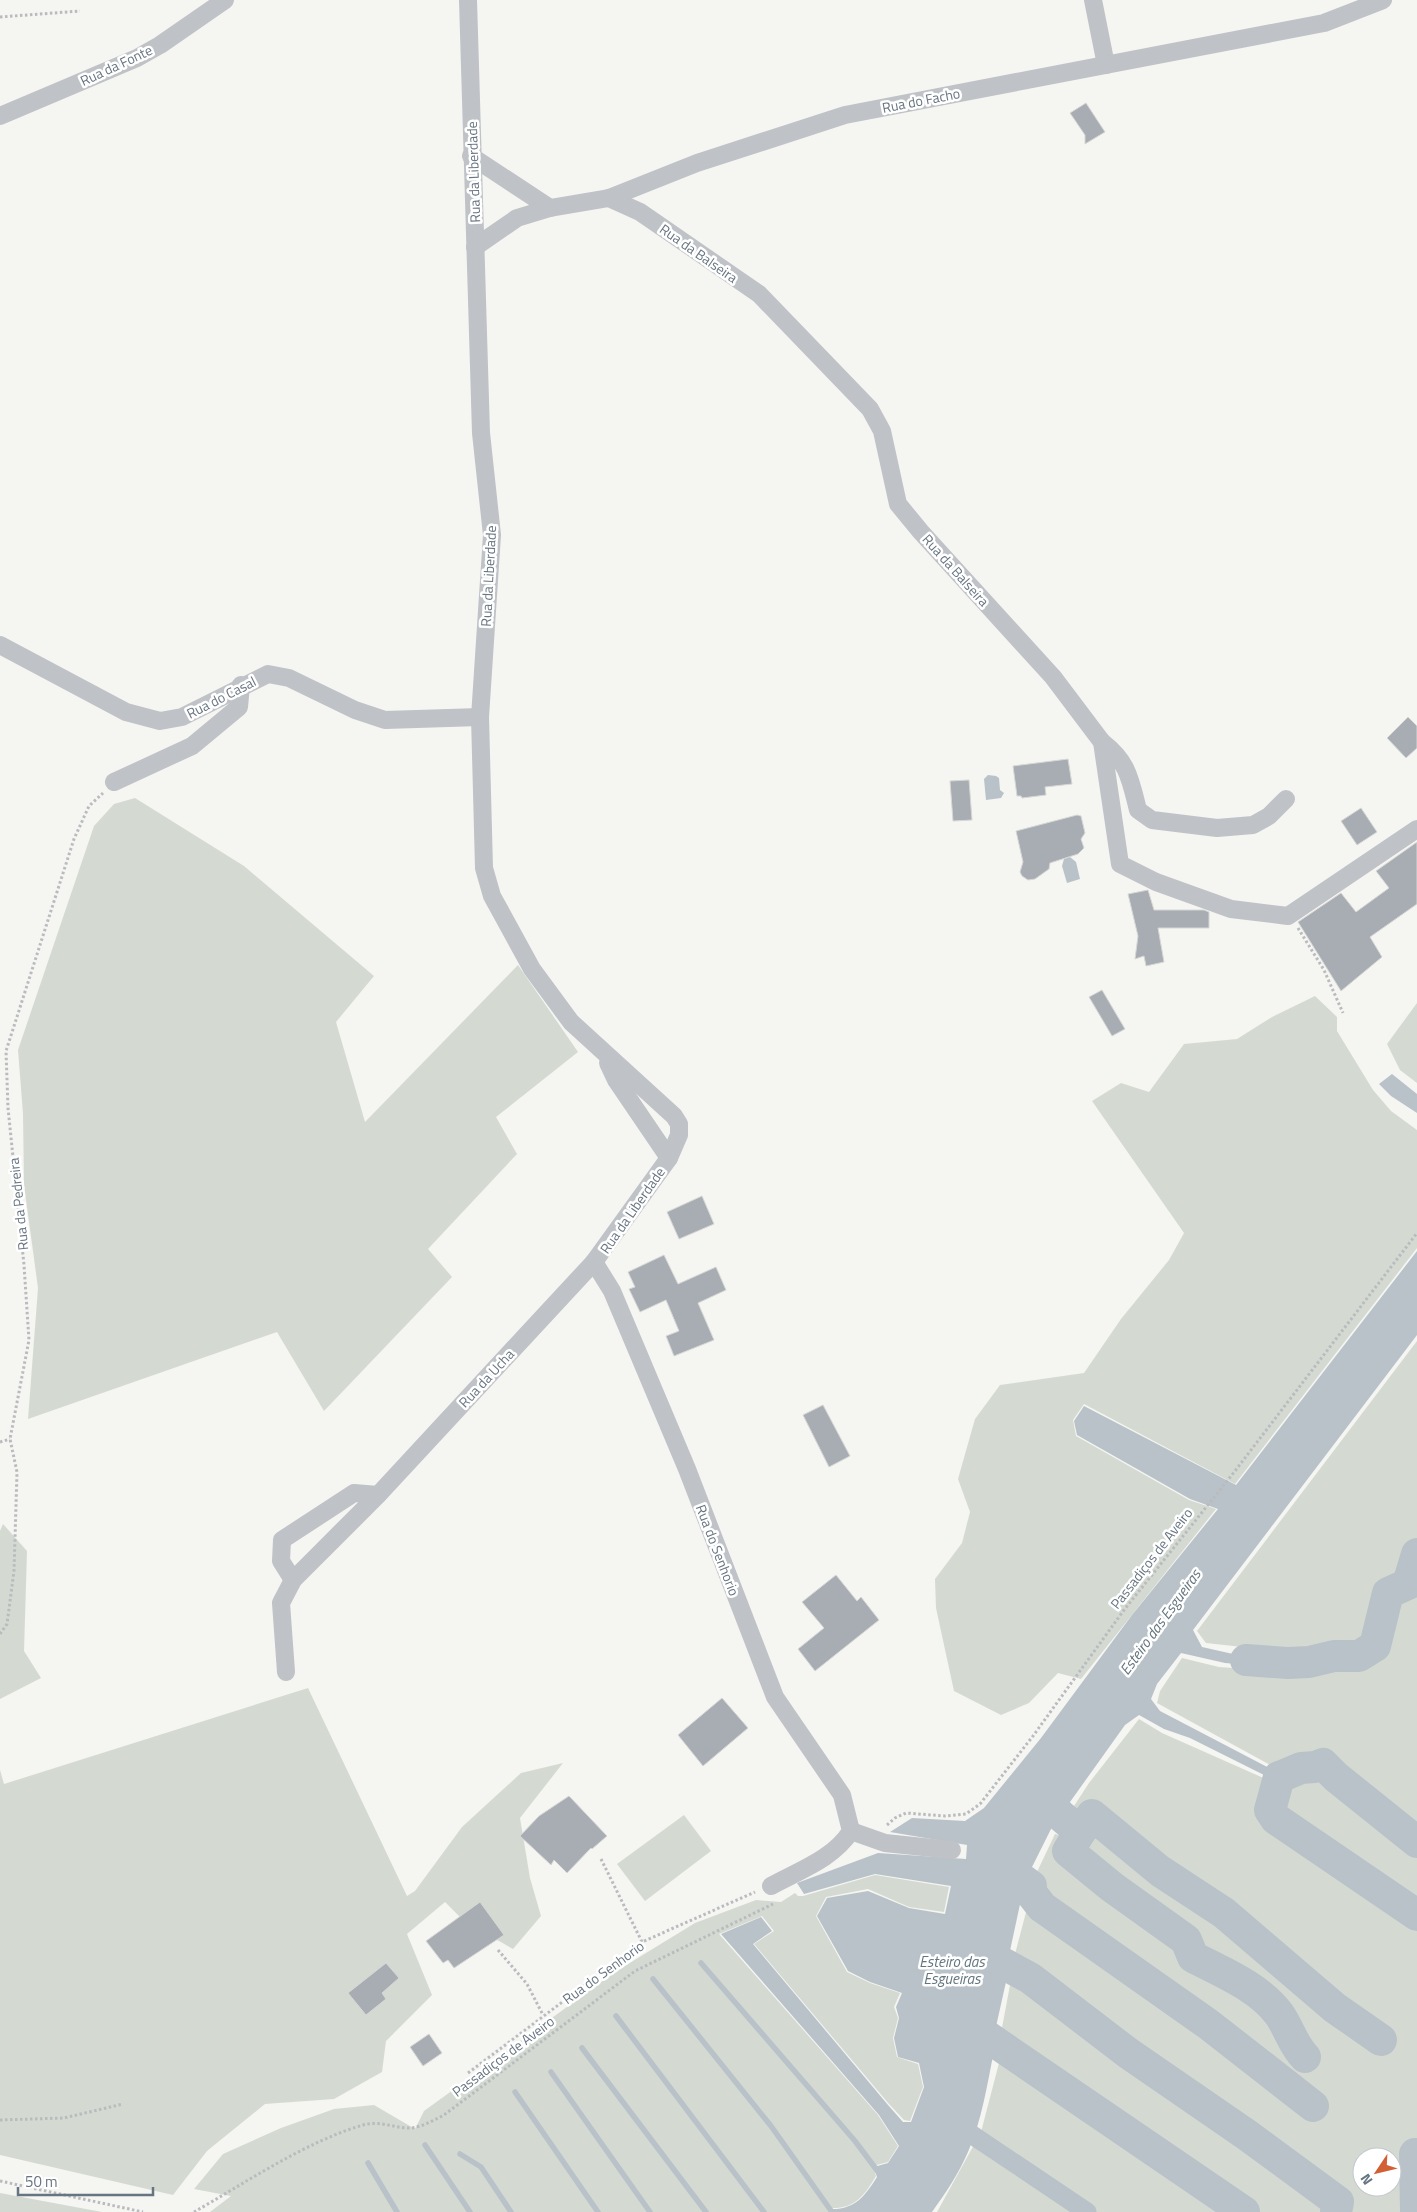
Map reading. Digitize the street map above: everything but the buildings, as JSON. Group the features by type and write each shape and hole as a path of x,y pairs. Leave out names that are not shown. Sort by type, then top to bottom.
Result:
{"street":[{"name":"Rua da Fonte","path":"0,116 137,58 160,45 225,0"},
{"name":"Rua da Liberdade","path":"468,0 471,156 481,433 492,535 480,717 484,868 492,896 532,969 571,1022 674,1116 679,1124 679,1135 669,1158 594,1262"},
{"path":"1093,0 1106,65"},
{"name":"Rua do Facho","path":"475,247 517,218 550,208 608,198 697,163 845,115 1324,23 1383,0"},
{"path":"471,156 550,208"},
{"name":"Rua da Balseira","path":"608,198 640,212 759,294 870,409 882,431 898,504 921,532 1053,677 1102,742 1120,864 1156,882 1232,909 1288,916"},
{"name":"Rua do Casal","path":"0,645 126,712 160,721 182,717 241,685 268,674 289,678 355,710 385,720 480,717"},
{"path":"114,782 192,746 239,707 241,685"},
{"path":"1102,742 1119,755 1131,782 1138,810 1152,820 1217,828 1253,824 1269,816 1286,799"},
{"path":"1288,916 1417,829"},
{"name":"Rua da Liberdade","path":"605,1055 616,1080 669,1158"},
{"name":"Rua da Ucha","path":"286,1672 281,1603 293,1580 378,1494 594,1262"},
{"name":"Rua do Senhorio","path":"594,1262 612,1291 687,1469 775,1697 842,1795 851,1830"},
{"path":"293,1580 281,1561 282,1540 354,1493 378,1494"},
{"path":"775,1893 842,1845 851,1830 885,1843 952,1850"}],"path":[{"path":"0,17 80,11"},
{"name":"Rua da Pedreira","path":"0,1634 7,1624 14,1571 16,1472 10,1439 28,1340 24,1265 8,1108 6,1051 74,839 89,806 114,782"},
{"path":"1288,916 1319,962 1343,1013"},
{"path":"0,1054 6,1051"},
{"name":"Passadiços de Aveiro","path":"872,1839 895,1818 906,1813 945,1816 966,1814 980,1804 1033,1736 1124,1610 1235,1471 1417,1233"},
{"path":"0,1442 10,1439"},
{"path":"601,1859 642,1942"},
{"name":"Passadiços de Aveiro","path":"194,2212 296,2155 339,2134 375,2123 412,2128 427,2124 444,2115 635,1971 775,1893"},
{"name":"Rua do Senhorio","path":"468,2073 642,1942 775,1893"},
{"path":"498,1950 527,1984 543,2015"},
{"path":"0,2120 64,2118 123,2104"},
{"path":"0,2181 143,2212"}],"shaded area":[{"path":"135,798 244,866 374,976 336,1022 365,1122 518,965 578,1052 496,1117 517,1154 428,1249 452,1277 324,1411 277,1332 28,1419 38,1288 24,1185 23,1114 18,1050 94,826 114,804"},
{"path":"1315,996 1337,1017 1337,1031 1373,1090 1391,1111 1417,1130 1417,1248 1235,1484 1084,1404 1073,1420 1076,1436 1189,1500 1216,1509 1081,1679 1058,1673 1029,1703 1001,1715 954,1691 936,1608 935,1579 962,1543 970,1512 958,1479 975,1419 1000,1385 1084,1373 1121,1319 1169,1260 1184,1233 1092,1101 1121,1083 1149,1092 1184,1044 1237,1039 1272,1017"},
{"path":"1417,1003 1417,1083 1400,1070 1387,1044"},
{"path":"1417,1341 1417,2212 937,2212 981,2132 999,2063 1013,2065 1019,2051 1001,2033 1010,1985 1028,1985 1032,1975 1014,1958 1036,1874 1055,1834 1066,1837 1085,1836 1074,1806 1089,1783 1139,1719 1162,1733 1268,1780 1265,1800 1267,1823 1278,1832 1282,1791 1295,1780 1329,1784 1333,1768 1320,1756 1298,1759 1274,1767 1157,1703 1160,1691 1182,1658 1219,1667 1289,1672 1298,1656 1289,1652 1206,1643 1197,1631"},
{"path":"3,1524 27,1551 24,1651 41,1678 0,1699 0,1531"},
{"path":"308,1688 407,1896 415,1891 462,1827 521,1773 563,1763 520,1818 530,1878 541,1916 513,1949 464,1921 445,1902 407,1934 432,1995 386,2041 382,2072 334,2099 265,2104 207,2151 173,2195 0,2155 0,1770 4,1784"},
{"path":"684,1815 711,1851 645,1901 617,1864"},
{"path":"875,1875 949,1887 944,1912 909,1907 868,1889 826,1897 816,1916 847,1972 870,1983 900,1993 894,2007 898,2018 893,2038 897,2057 918,2064 923,2087 910,2121 904,2120 889,2104 754,1944 774,1931 762,1916 719,1934 878,2115 898,2146 888,2162 873,2166 876,2176 863,2195 852,2204 839,2208 830,2208 829,2212 210,2212 231,2196 194,2189 223,2154 281,2128 334,2109 374,2105 415,2129 424,2111 615,1972 695,1923 756,1900 781,1902 795,1893 798,1896 803,1896"},
{"path":"0,2193 102,2212 0,2212"}],"water":[{"path":"988,775 999,778 1000,790 1004,793 1001,798 986,800 984,779"},
{"path":"1070,857 1076,862 1080,879 1067,883 1062,866 1064,859"},
{"path":"1392,1074 1417,1094 1417,1113 1391,1096 1379,1084"},
{"name":"Esteiro das Esgueiras","path":"1417,1251 1417,1335 1193,1630 1202,1647 1233,1654 1275,1655 1292,1660 1286,1668 1225,1663 1181,1653 1157,1684 1151,1699 1160,1711 1275,1771 1282,1772 1297,1763 1323,1764 1327,1777 1300,1771 1281,1782 1275,1804 1275,1827 1266,1811 1274,1780 1190,1738 1164,1729 1139,1715 1125,1725 1070,1802 1080,1832 1070,1830 1055,1821 1025,1881 1008,1960 1030,1978 1008,1973 995,2031 1015,2055 994,2051 977,2128 952,2183 932,2212 830,2212 830,2209 839,2209 853,2204 863,2196 877,2177 874,2167 888,2163 899,2146 879,2115 721,1934 761,1917 772,1931 753,1944 903,2122 911,2122 924,2087 919,2063 898,2057 894,2038 899,2018 896,2007 902,1993 870,1982 848,1971 817,1916 827,1898 868,1891 909,1908 945,1914 951,1886 875,1874 804,1894 797,1883 878,1853 966,1859 967,1845 890,1832 912,1818 965,1821 984,1808 1041,1738 1132,1615 1218,1509 1190,1499 1077,1435 1074,1421 1084,1406 1236,1485"}],"waterway":[{"path":"1246,1660 1288,1663 1309,1662 1334,1656 1359,1656 1375,1646 1388,1593 1408,1584 1417,1554"},
{"path":"1282,1776 1301,1768 1315,1767 1323,1764 1336,1777 1417,1842"},
{"path":"1279,1777 1270,1810 1276,1819 1417,1915"},
{"path":"1047,1804 1080,1832 1068,1851 1112,1887 1186,1940 1193,1957 1251,1988 1271,2004 1305,2057"},
{"path":"1080,1832 1092,1815 1160,1871 1224,1913 1335,2008 1381,2040"},
{"path":"998,1862 1031,1886 1031,1893 1042,1907 1208,2024 1313,2106"},
{"path":"991,1957 1030,1978 1128,2053 1247,2135 1338,2202 1336,2212"},
{"path":"701,1963 855,2141 879,2173"},
{"path":"653,1979 771,2126 832,2212"},
{"path":"616,2016 764,2212"},
{"path":"979,2031 1244,2212"},
{"path":"582,2048 706,2212"},
{"path":"551,2072 650,2212"},
{"path":"515,2092 598,2212"},
{"path":"953,2122 1087,2212"},
{"path":"425,2145 470,2212"},
{"path":"460,2154 481,2167 511,2212"},
{"path":"1415,2154 1416,2212"},
{"path":"368,2163 397,2212"}]}
